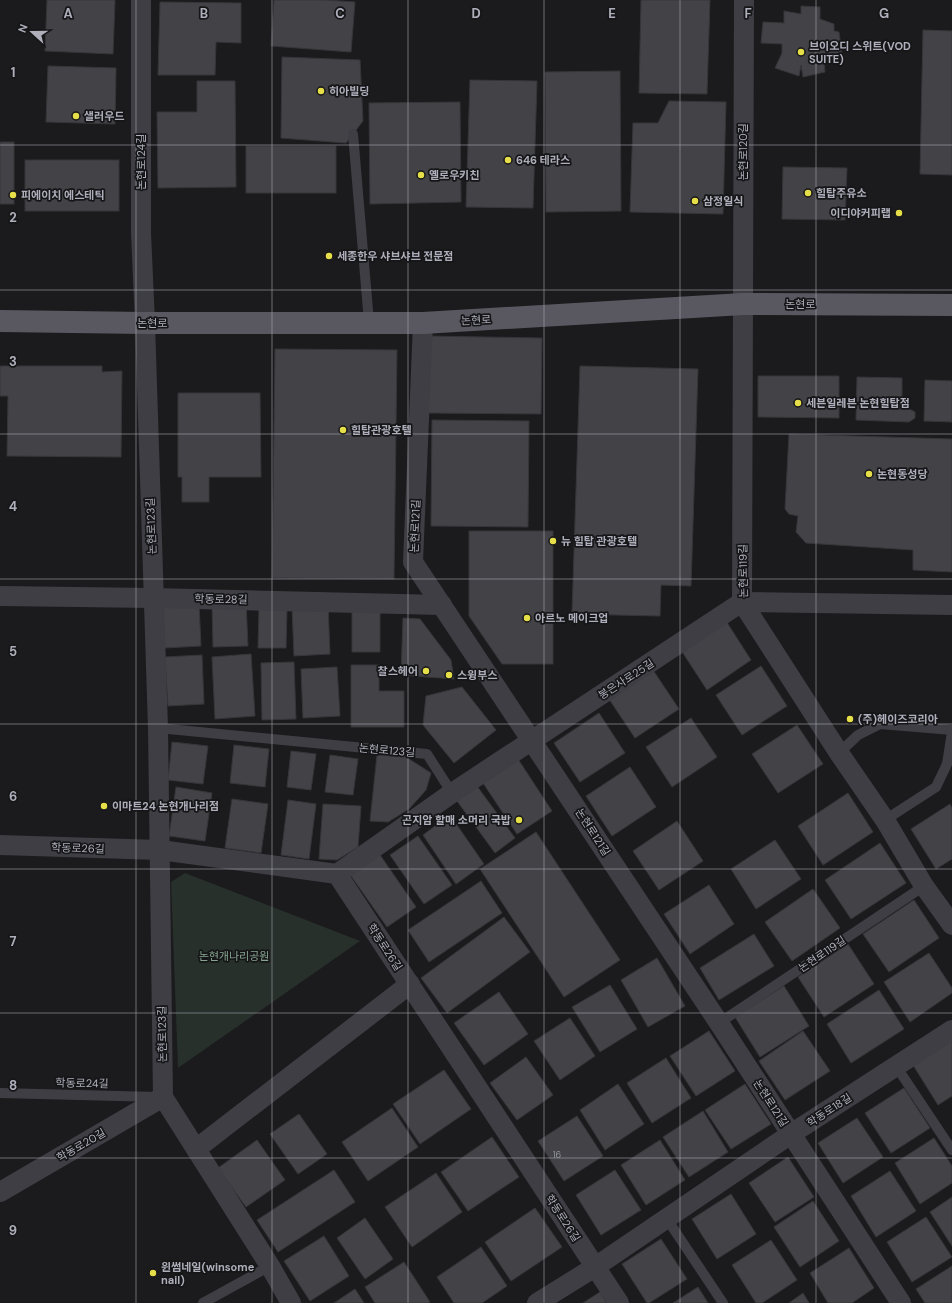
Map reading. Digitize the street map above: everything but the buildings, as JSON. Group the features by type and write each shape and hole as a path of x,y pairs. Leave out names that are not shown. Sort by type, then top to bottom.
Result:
{"main road":[{"name":"논현로","path":"0,321 145,323 423,323 743,304 952,306"}],"street":[{"name":"논현로124길","path":"141,0 140,233 145,323"},
{"name":"논현로120길","path":"743,304 744,0"},
{"name":"논현로119길","path":"743,304 742,602 839,753 885,820 924,886 952,925"},
{"name":"논현로123길","path":"145,323 158,728 163,1097"},
{"name":"논현로121길","path":"423,323 413,562 719,1023 901,1303"},
{"name":"학동로28길","path":"0,596 442,605"},
{"path":"742,602 952,605"},
{"name":"봉은사로25길","path":"337,874 452,793 742,602"},
{"name":"학동로26길","path":"0,845 160,850 337,874 619,1303"},
{"path":"196,1149 410,984"},
{"name":"학동로18길","path":"537,1303 595,1267 791,1134 952,1030"},
{"path":"163,1097 270,1266 291,1303"},
{"name":"학동로20길","path":"0,1192 163,1097"}],"lane":[{"path":"353,134 369,322"},
{"path":"839,753 858,735 880,724 952,731 946,764 936,787 885,820"},
{"name":"논현로123길","path":"158,728 427,754 452,793"},
{"name":"논현로119길","path":"719,1023 924,886"},
{"path":"896,1066 952,1150"},
{"name":"학동로24길","path":"0,1093 163,1097"},
{"path":"667,1219 723,1303"},
{"path":"204,1303 270,1266"}],"green space":[{"name":"논현개나리공원","path":"185,873 360,941 178,1068 171,882"}],"place":[{"name":"브이오디 스위트(VOD SUITE)","path":"801,52"},
{"name":"히아빌딩","path":"321,91"},
{"name":"샐러우드","path":"76,116"},
{"name":"646 테라스","path":"508,160"},
{"name":"옐로우키친","path":"421,175"},
{"name":"힐탑주유소","path":"808,193"},
{"name":"피에이치 에스테틱","path":"13,195"},
{"name":"삼정일식","path":"695,201"},
{"name":"이디야커피랩","path":"899,213"},
{"name":"세종한우 샤브샤브 전문점","path":"329,256"},
{"name":"세븐일레븐 논현힐탑점","path":"798,403"},
{"name":"힐탑관광호텔","path":"343,430"},
{"name":"논현동성당","path":"869,474"},
{"name":"뉴 힐탑 관광호텔","path":"553,541"},
{"name":"아르노 메이크업","path":"527,618"},
{"name":"찰스헤어","path":"426,671"},
{"name":"스윙부스","path":"449,675"},
{"name":"(주)헤이즈코리아","path":"850,719"},
{"name":"이마트24 논현개나리점","path":"104,806"},
{"name":"곤지암 할매 소머리 국밥","path":"519,820"},
{"name":"윈썸네일(winsome nail)","path":"153,1273"}]}
